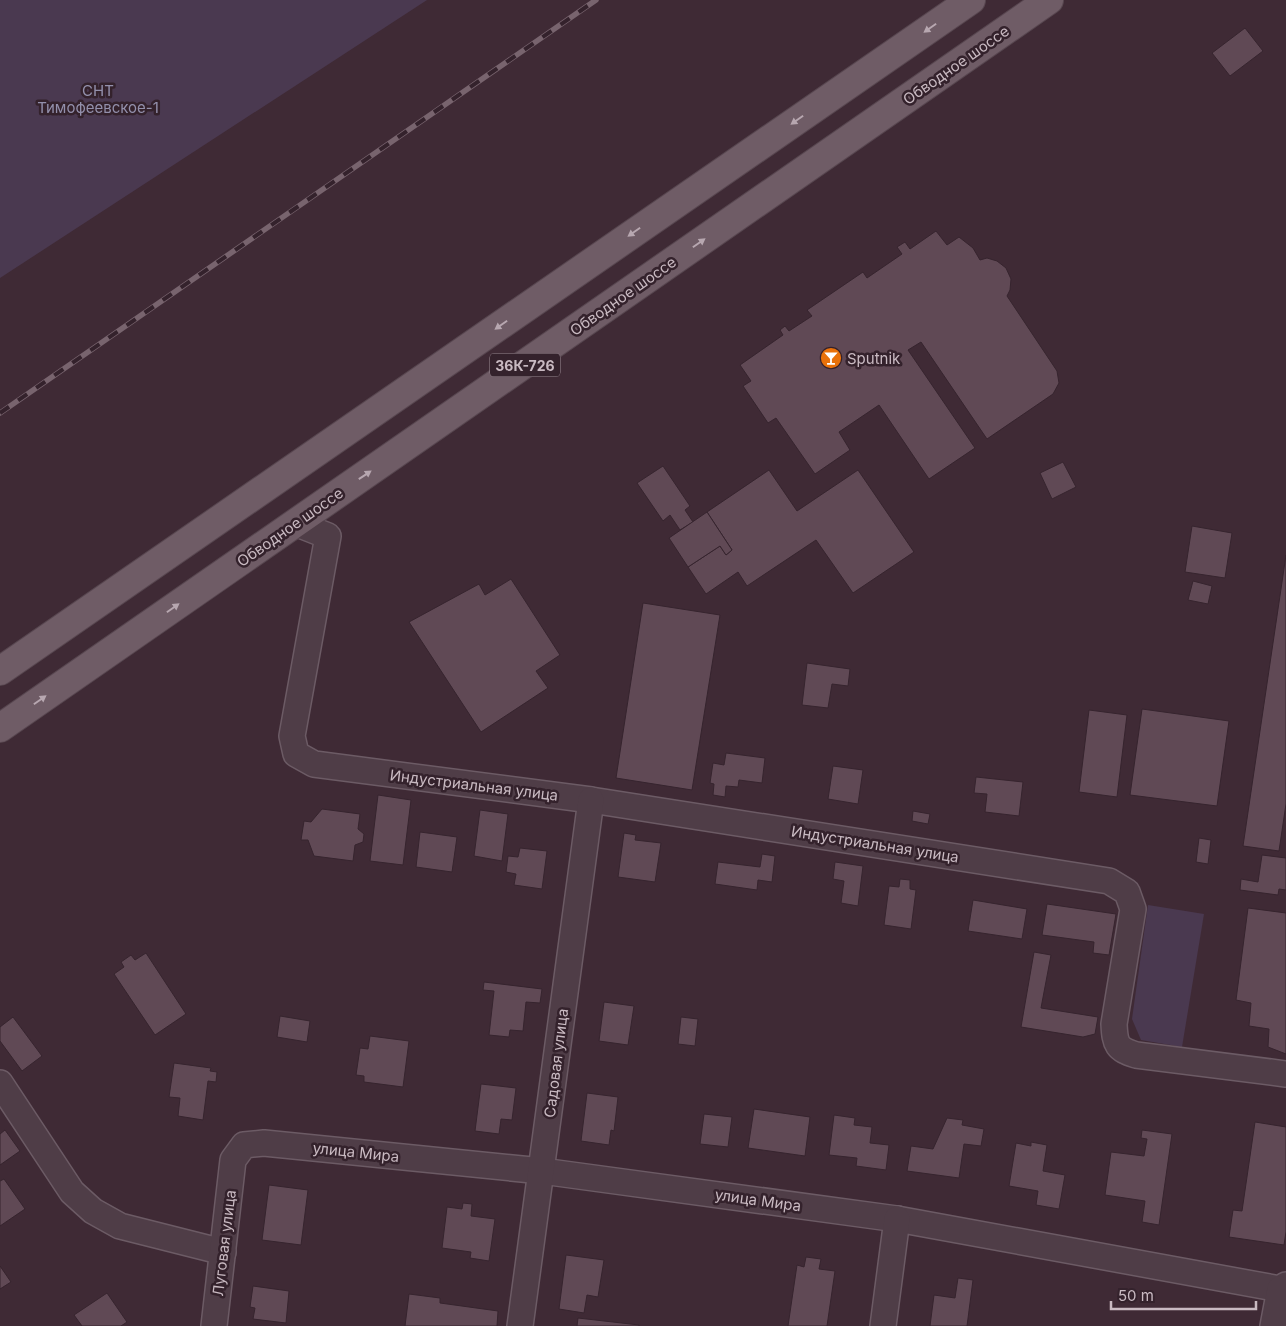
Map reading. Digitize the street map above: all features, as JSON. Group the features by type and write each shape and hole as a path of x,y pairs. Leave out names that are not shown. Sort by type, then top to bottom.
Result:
{"main road":[{"name":"36К-726","path":"0,671 970,0"},
{"name":"Обводное шоссе","path":"0,728 1049,0"}],"street":[{"name":"Индустриальная улица","path":"295,524 328,536 292,736 296,754 314,764 591,800 1109,881 1127,892 1132,910 1114,1024 1114,1036 1117,1046 1126,1052 1136,1055 1286,1074"},
{"name":"Садовая улица","path":"520,1326 591,800"},
{"path":"0,1084 72,1192 93,1211 120,1226 223,1252"},
{"name":"улица Мира","path":"233,1160 244,1145 264,1142 542,1171 897,1219 1283,1287"},
{"name":"Луговая улица","path":"214,1326 233,1160"},
{"path":"883,1326 897,1219"},
{"path":"1273,1326 1283,1287"}],"green space":[{"name":"СНТ Тимофеевское-1","path":"0,0 427,0 0,278"},
{"path":"1148,905 1204,914 1182,1047 1141,1040 1132,1019"}],"building":[{"path":"1245,28 1263,51 1230,76 1212,53"},
{"name":"Sputnik","path":"936,231 947,245 959,237 973,248 980,260 987,258 997,261 1006,268 1011,279 1010,290 1007,296 1057,371 1059,383 1053,394 987,439 921,342 908,350 975,448 929,479 879,405 839,432 850,450 815,474 776,418 768,423 743,386 751,381 740,365 783,335 780,330 785,326 789,331 812,316 807,310 863,272 867,278 902,254 897,247 905,242 910,249"},
{"path":"1063,462 1076,487 1052,499 1040,473"},
{"path":"663,466 690,506 685,510 693,522 680,530 670,515 663,521 637,483"},
{"path":"769,470 797,511 858,470 914,552 853,593 816,540 747,586 738,572 706,594 688,567 720,546 726,555 732,550 707,512"},
{"path":"707,512 732,550 726,555 720,546 688,567 669,538"},
{"path":"1192,526 1232,533 1225,578 1185,572"},
{"path":"1286,555 1286,804 1279,851 1243,846"},
{"path":"511,579 560,655 536,671 548,688 481,732 409,622 479,584 485,595"},
{"path":"1193,581 1212,586 1208,604 1188,600"},
{"path":"643,603 720,615 692,790 616,778"},
{"path":"807,663 850,669 848,686 832,684 828,708 802,705"},
{"path":"1142,709 1229,721 1217,806 1130,795"},
{"path":"1089,710 1127,715 1117,797 1079,792"},
{"path":"726,753 765,758 762,783 739,780 738,787 726,786 725,797 713,795 714,784 710,783 713,763 724,765"},
{"path":"833,766 863,770 858,804 828,799"},
{"path":"976,777 1023,782 1019,816 985,812 987,794 974,793"},
{"path":"378,795 411,800 403,865 370,861"},
{"path":"322,809 360,814 358,829 364,834 363,842 355,845 353,861 314,856 308,840 301,840 304,821 311,822"},
{"path":"480,810 508,814 502,861 474,856"},
{"path":"913,811 930,814 928,824 912,821"},
{"path":"420,832 457,837 452,872 416,867"},
{"path":"624,833 636,835 635,840 661,843 655,882 618,877"},
{"path":"1199,838 1211,840 1208,864 1196,862"},
{"path":"520,848 547,851 542,889 514,885 516,874 506,872 508,856 518,857"},
{"path":"762,854 775,856 772,882 758,880 757,890 715,884 718,862 760,867"},
{"path":"1262,855 1286,858 1286,890 1279,889 1278,895 1240,890 1241,879 1258,882"},
{"path":"835,862 863,866 858,906 841,903 844,881 833,879"},
{"path":"900,879 910,880 910,889 916,890 911,929 884,925 889,886 899,887"},
{"path":"973,900 1027,909 1022,939 968,931"},
{"path":"1047,904 1116,914 1109,955 1093,953 1094,942 1042,935"},
{"path":"1248,908 1286,913 1286,1054 1268,1047 1269,1029 1249,1026 1251,1003 1236,1000"},
{"path":"1034,952 1051,955 1041,1008 1098,1017 1095,1034 1083,1037 1021,1027"},
{"path":"146,953 186,1014 155,1035 114,974 124,967 121,962 131,955 135,960"},
{"path":"484,982 542,989 540,1003 526,1002 523,1031 510,1030 509,1037 489,1035 494,991 483,990"},
{"path":"604,1002 634,1006 628,1045 599,1041"},
{"path":"280,1016 310,1021 307,1042 277,1037"},
{"path":"13,1017 42,1056 22,1071 0,1041 0,1027"},
{"path":"681,1017 698,1019 695,1046 678,1044"},
{"path":"370,1036 409,1041 403,1087 364,1082 364,1076 356,1075 360,1048 368,1049"},
{"path":"174,1063 211,1068 210,1071 217,1072 216,1082 208,1081 203,1120 178,1116 180,1098 169,1097"},
{"path":"481,1084 516,1088 512,1120 501,1119 499,1134 475,1131"},
{"path":"587,1093 618,1097 614,1131 611,1130 609,1145 581,1141"},
{"path":"754,1109 810,1117 805,1156 748,1148"},
{"path":"704,1114 732,1117 728,1147 700,1144"},
{"path":"834,1115 855,1118 854,1125 872,1127 870,1143 889,1145 886,1170 856,1166 857,1158 829,1155"},
{"path":"947,1118 963,1120 962,1125 984,1129 981,1146 964,1144 959,1178 907,1171 911,1146 933,1149"},
{"path":"1255,1122 1286,1127 1286,1232 1284,1245 1229,1237 1233,1210 1242,1211"},
{"path":"5,1130 20,1151 0,1165 0,1134"},
{"path":"1142,1130 1172,1134 1159,1225 1142,1222 1145,1201 1105,1195 1111,1152 1144,1156 1147,1139 1141,1138"},
{"path":"1031,1142 1047,1145 1043,1171 1065,1175 1059,1209 1036,1205 1038,1191 1009,1186 1016,1143 1031,1146"},
{"path":"4,1179 25,1209 0,1226 0,1181"},
{"path":"269,1185 308,1190 301,1245 262,1240"},
{"path":"463,1203 472,1204 471,1216 495,1219 489,1261 470,1258 471,1252 442,1248 447,1207 462,1209"},
{"path":"566,1255 604,1260 598,1297 587,1295 584,1313 559,1309"},
{"path":"806,1257 821,1259 819,1269 835,1271 827,1326 788,1326 797,1265 804,1267"},
{"path":"0,1266 11,1282 0,1289"},
{"path":"958,1278 973,1280 967,1326 930,1326 934,1295 955,1298"},
{"path":"253,1286 289,1291 286,1323 253,1319 255,1308 250,1307"},
{"path":"107,1293 127,1322 121,1326 82,1326 74,1315"},
{"path":"409,1294 440,1298 440,1303 498,1311 497,1326 405,1326"},
{"path":"578,1318 639,1325 639,1326 577,1326"}],"railway":[{"path":"0,413 596,0"}],"place":[{"name":"Sputnik","path":"831,358"}]}
